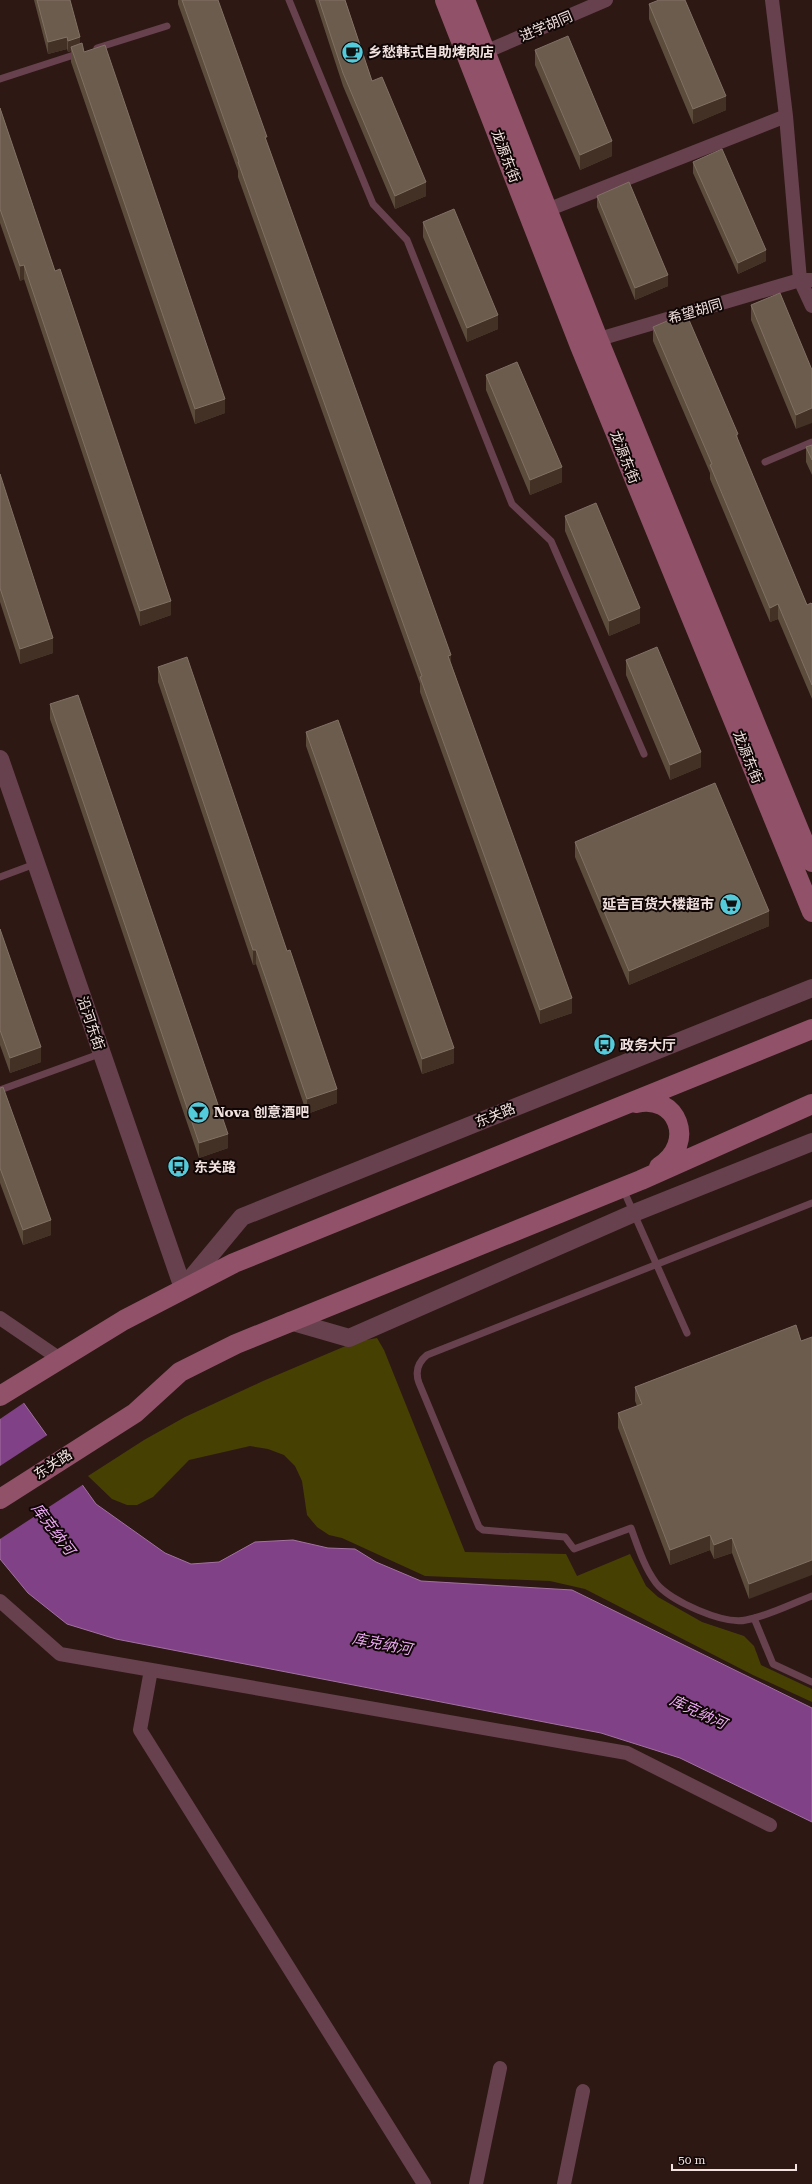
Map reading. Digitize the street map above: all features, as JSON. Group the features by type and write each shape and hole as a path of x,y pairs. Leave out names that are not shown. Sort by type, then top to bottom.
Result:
{"main road":[{"name":"龙源东街","path":"445,0 589,342 812,862"},
{"name":"龙源东街","path":"465,0 547,210 589,342 812,912"},
{"name":"东关路","path":"0,1396 54,1362 183,1288 234,1263 812,1029"},
{"path":"623,1106 642,1101 662,1105 676,1120 680,1131 680,1142 676,1152 669,1161 641,1180"},
{"name":"东关路","path":"0,1498 135,1413 180,1372 290,1321 641,1180 812,1104"}],"street":[{"name":"进学胡同","path":"485,52 606,0"},
{"path":"772,0 806,280 812,306"},
{"path":"547,210 786,116"},
{"name":"希望胡同","path":"589,342 806,280"},
{"name":"沿河东街","path":"0,759 183,1288"},
{"name":"东关路","path":"183,1288 242,1217 812,988"},
{"path":"290,1321 349,1338 634,1213 812,1142"},
{"path":"0,1318 54,1362"},
{"path":"0,1601 60,1654 627,1753 770,1825"},
{"path":"150,1670 140,1730 424,2184"},
{"path":"476,2184 500,2068"},
{"path":"564,2184 583,2091"}],"lane":[{"path":"289,0 373,204 407,240 512,504 551,541 644,754"},
{"path":"0,79 167,26"},
{"path":"765,462 812,442"},
{"path":"0,877 36,863"},
{"path":"0,1090 102,1053"},
{"path":"622,1187 687,1333"},
{"path":"812,1203 427,1355 418,1365 417,1378 478,1527 483,1530 566,1537 574,1549 631,1528 649,1573 666,1592 715,1618 735,1621 754,1618 812,1596"},
{"path":"754,1618 773,1664 812,1682"}],"shaded area":[{"path":"377,1338 384,1350 465,1552 566,1554 577,1576 630,1554 646,1586 658,1597 702,1622 744,1636 754,1646 761,1665 812,1689 812,1702 753,1675 585,1589 550,1581 425,1576 342,1538 329,1535 317,1527 307,1515 302,1481 295,1466 284,1455 268,1449 250,1446 189,1460 153,1497 137,1505 127,1505 112,1499 88,1476 144,1440 185,1417 263,1381 355,1342"}],"water":[{"name":"库克纳河","path":"0,1370 96,1504 165,1553 191,1564 219,1562 255,1542 293,1540 328,1548 355,1549 376,1562 421,1581 572,1590 812,1708 812,1822 680,1758 601,1733 116,1639 67,1624 28,1593 0,1559"}],"pier":[{"path":"0,1368 25,1402 0,1419"},
{"path":"49,1434 84,1484 0,1539 0,1466"}],"building":[{"path":"37,0 70,0 80,37 68,41 67,37 48,42"},
{"path":"182,0 218,0 267,137 265,137 451,655 448,656 572,998 540,1010 420,677 422,676 238,162"},
{"path":"319,0 345,0 372,81 382,77 426,182 395,196 343,73"},
{"path":"659,0 685,0 726,96 693,109 649,4"},
{"path":"568,36 612,141 580,155 535,50"},
{"path":"82,43 84,52 105,45 225,399 195,409 71,47"},
{"path":"0,108 55,271 60,269 171,601 140,611 24,265 20,266 0,209"},
{"path":"722,149 766,250 738,263 693,162"},
{"path":"629,182 668,275 635,288 597,196"},
{"path":"454,209 498,315 467,328 423,222"},
{"path":"780,293 812,370 812,408 796,415 751,305"},
{"path":"686,313 738,434 736,435 807,605 812,604 812,685 778,604 770,608 710,465 712,464 653,327"},
{"path":"517,362 562,467 530,480 486,375"},
{"path":"812,445 812,460 806,447"},
{"path":"0,474 53,638 20,649 0,588"},
{"path":"596,503 640,608 609,621 565,516"},
{"path":"657,647 701,752 670,765 626,660"},
{"path":"187,657 287,951 290,950 337,1089 307,1099 256,950 253,950 158,667"},
{"path":"78,695 228,1134 199,1143 50,704"},
{"path":"338,720 454,1048 422,1059 306,732"},
{"path":"715,783 769,911 629,971 575,842"},
{"path":"0,929 41,1047 10,1058 0,1030"},
{"path":"3,1087 51,1220 23,1230 0,1168 0,1088"},
{"path":"796,1325 801,1341 812,1337 812,1560 749,1584 732,1538 714,1545 710,1535 670,1550 618,1413 642,1404 635,1387"}],"place":[{"name":"乡愁韩式自助烤肉店","path":"353,52"},
{"name":"延吉百货大楼超市","path":"730,904"},
{"name":"政务大厅","path":"605,1045"},
{"name":"Nova 创意酒吧","path":"198,1112"},
{"name":"东关路","path":"179,1167"}]}
